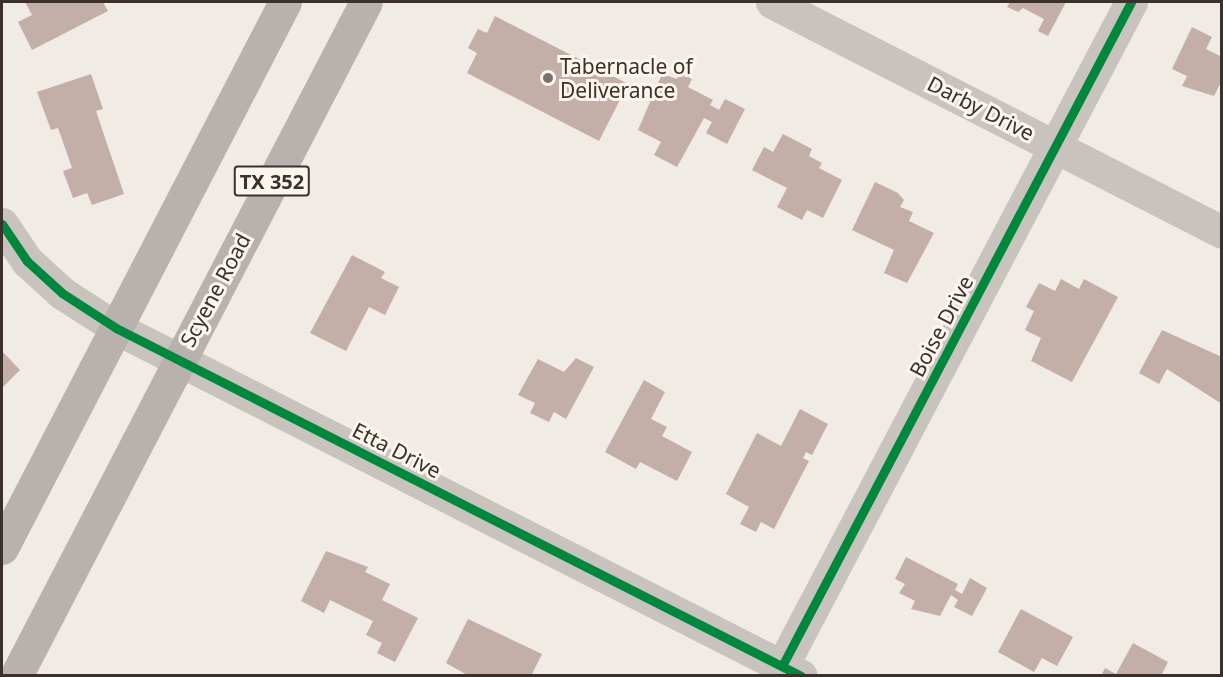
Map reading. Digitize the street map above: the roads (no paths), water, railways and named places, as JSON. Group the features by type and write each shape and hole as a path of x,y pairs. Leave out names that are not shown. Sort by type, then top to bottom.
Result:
{"main road":[{"name":"TX 352","path":"2,548 285,2"},
{"name":"Scyene Road","path":"16,675 366,2"}],"street":[{"name":"Darby Drive","path":"772,2 1221,232"},
{"name":"Boise Drive","path":"791,671 1131,2"},
{"name":"Etta Drive","path":"2,224 36,269 116,328 791,671"}],"place":[{"name":"Tabernacle of Deliverance","path":"548,78"}]}
